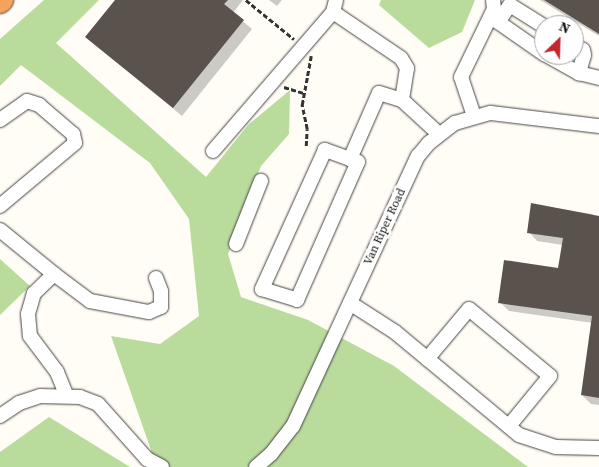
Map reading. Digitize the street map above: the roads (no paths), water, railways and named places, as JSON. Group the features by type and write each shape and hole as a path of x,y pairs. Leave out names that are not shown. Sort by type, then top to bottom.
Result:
{"street":[{"path":"492,0 494,19 534,46"},
{"path":"474,116 461,77 494,19 510,5 534,20"},
{"path":"213,151 335,6 402,58 406,68 402,100"},
{"path":"565,65 579,73 599,78"},
{"path":"579,73 581,65"},
{"path":"350,159 379,93 402,100 439,134"},
{"path":"0,120 26,101 39,105 67,129 75,143 0,206"},
{"name":"Van Riper Road","path":"256,467 272,454 293,426 418,156 439,134 474,116 506,113 599,126"},
{"path":"325,150 350,159 358,162 297,300 262,288 325,150"},
{"path":"236,244 261,181"},
{"path":"0,230 90,301 149,312 161,307 161,290 156,278"},
{"path":"54,274 34,293 28,314 30,336 57,372 66,394"},
{"path":"350,302 426,359 519,435 556,447 599,448"},
{"path":"426,359 468,309 550,376 509,426"},
{"path":"0,416 19,403 40,396 66,394 98,404 147,459 162,467"}]}
